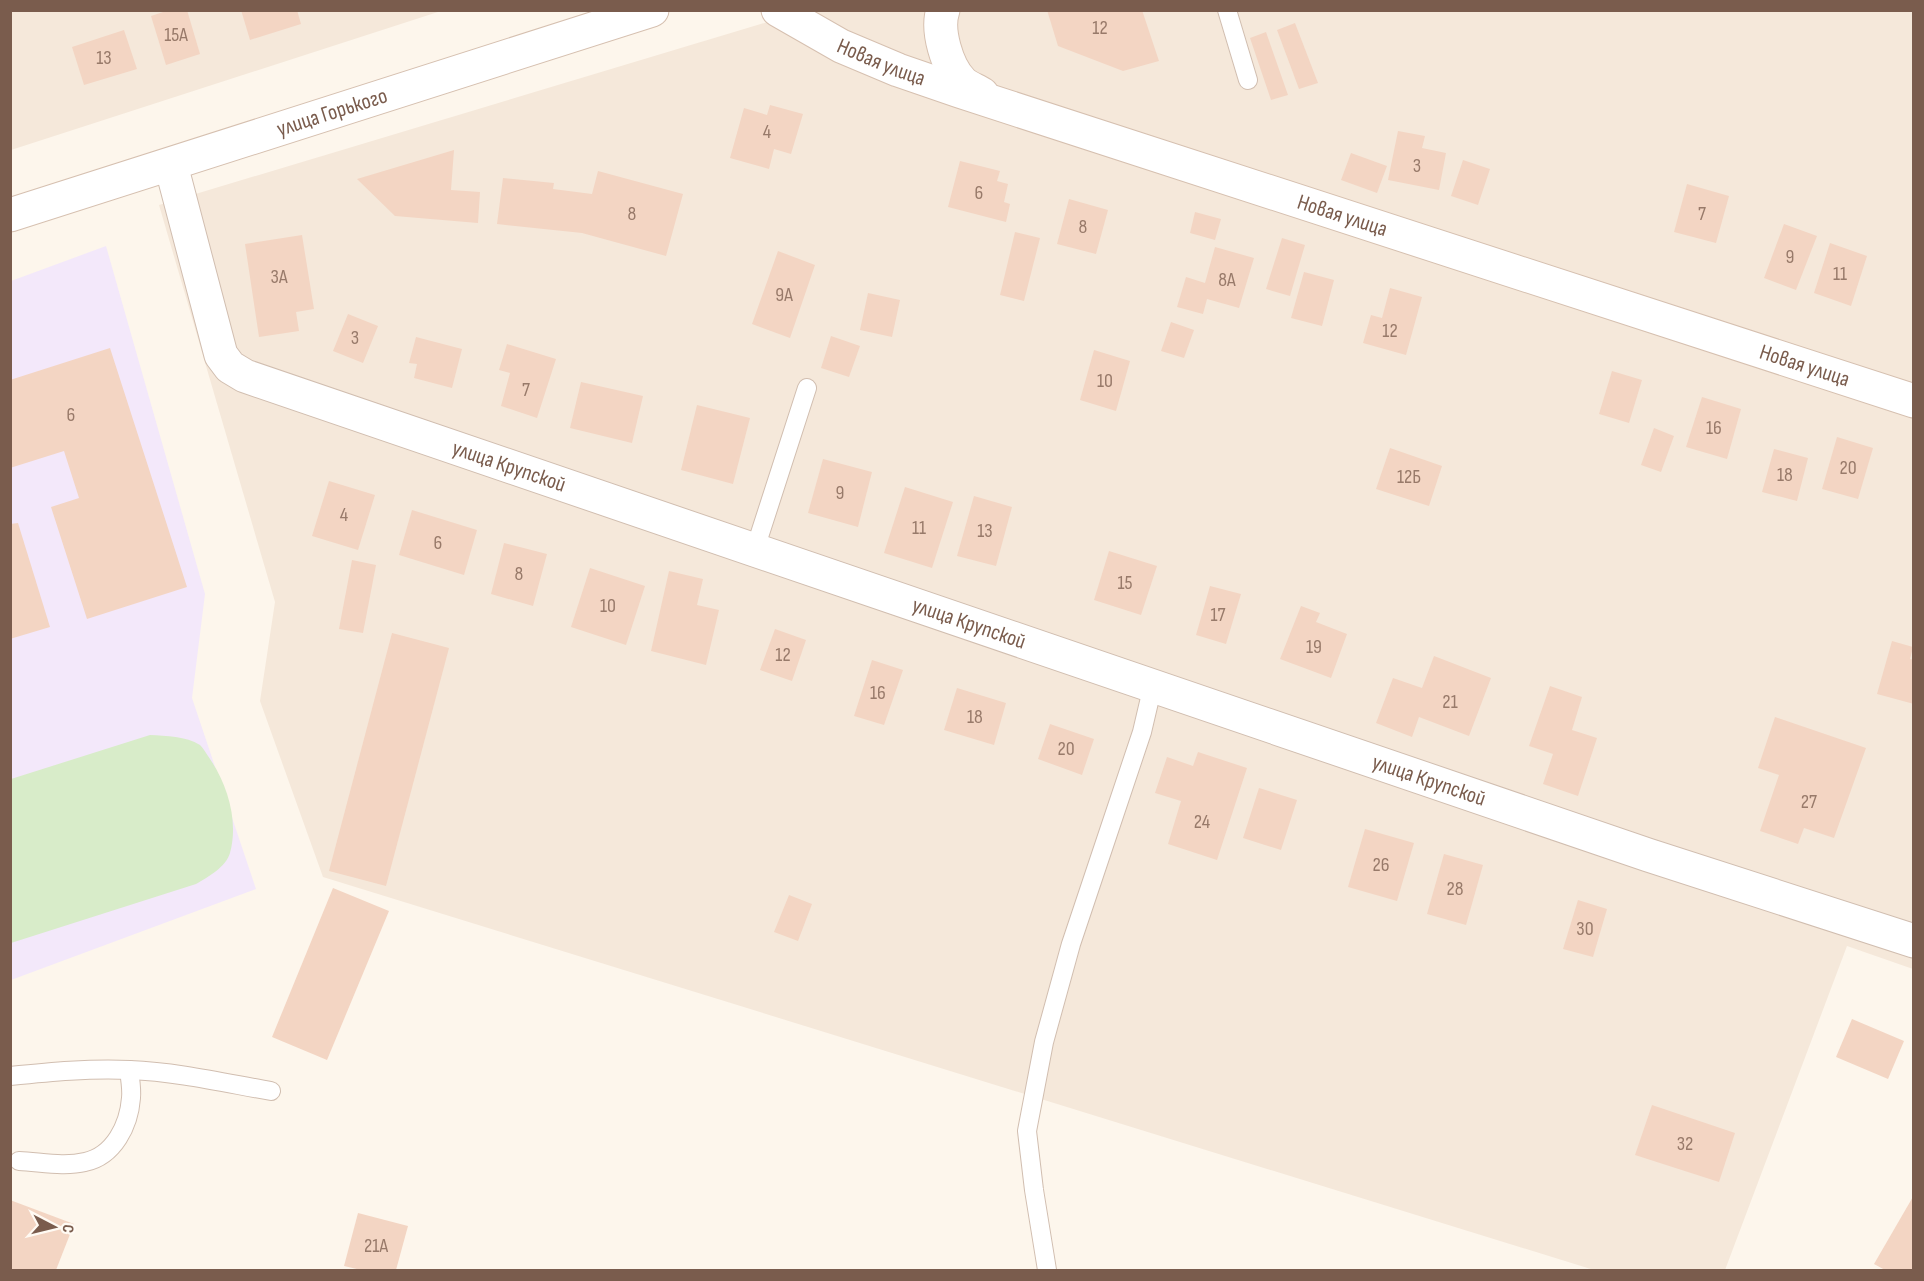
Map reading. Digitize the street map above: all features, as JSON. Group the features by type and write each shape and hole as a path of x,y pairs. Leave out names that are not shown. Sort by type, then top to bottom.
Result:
{"main road":[{"name":"улица Горького","path":"10,214 171,165 652,10"},
{"name":"Новая улица","path":"778,10 840,46 898,70 1914,401"},
{"path":"943,10 939,21 940,36 952,66 962,82 999,104"},
{"name":"улица Крупской","path":"171,165 221,355 230,367 245,376 1648,855 1914,941"}],"lane":[{"path":"1227,10 1248,80"},
{"path":"755,549 807,388"},
{"path":"1047,1270 1034,1190 1028,1131 1044,1042 1071,944 1142,732 1153,686"},
{"path":"19,1161 68,1164 86,1162 104,1155 122,1133 131,1098 129,1070"},
{"path":"10,1076 55,1071 129,1070 169,1073 272,1091"}],"shaded area":[{"path":"11,10 441,11 11,150"},
{"path":"804,11 1913,11 1913,969 1847,946 1725,1270 1594,1270 323,877 260,701 275,602 159,205"},
{"path":"106,246 205,594 192,698 256,889 11,980 11,281"}],"green space":[{"path":"150,735 176,737 194,742 201,746 215,767 226,790 232,815 232,840 230,853 225,863 196,884 11,943 11,779"}],"building":[{"path":"169,10 187,10 200,54 166,65 151,16"},
{"path":"241,10 297,10 301,24 250,40"},
{"path":"1047,10 1142,10 1159,61 1123,71 1058,46"},
{"path":"1295,23 1318,83 1299,89 1277,30"},
{"path":"124,30 137,69 84,85 72,47"},
{"path":"1266,32 1288,95 1271,100 1250,38"},
{"path":"770,105 803,114 791,154 774,149 769,169 730,158 744,108 767,115"},
{"path":"1398,131 1425,136 1422,148 1446,153 1439,190 1388,180"},
{"path":"454,150 451,190 480,192 478,223 395,216 357,179"},
{"path":"1351,153 1387,166 1377,193 1341,180"},
{"path":"1463,160 1490,169 1478,205 1451,196"},
{"path":"960,161 1000,171 997,181 1008,184 1004,202 1010,204 1006,222 948,207"},
{"path":"598,171 683,194 666,256 582,233 497,224 503,178 554,183 553,189 592,194"},
{"path":"1687,184 1729,196 1716,243 1674,232"},
{"path":"1069,199 1108,210 1096,254 1057,244"},
{"path":"1195,212 1221,219 1215,240 1190,233"},
{"path":"1784,224 1817,236 1796,290 1764,278"},
{"path":"1015,232 1040,238 1024,301 1000,295"},
{"path":"302,235 314,309 296,312 299,331 259,337 245,244"},
{"path":"1282,238 1305,245 1290,296 1266,289"},
{"path":"1830,243 1867,256 1851,306 1814,293"},
{"path":"1215,247 1254,258 1239,308 1207,299 1203,314 1177,307 1186,277 1205,283"},
{"path":"778,251 815,265 790,338 752,324"},
{"path":"1304,272 1334,280 1322,326 1291,318"},
{"path":"1390,288 1422,297 1406,355 1363,343 1371,315 1382,318"},
{"path":"868,293 900,300 892,337 860,330"},
{"path":"348,314 378,326 363,363 333,351"},
{"path":"1171,322 1194,330 1184,358 1161,351"},
{"path":"831,336 860,346 849,377 821,368"},
{"path":"416,337 462,349 452,388 414,378 417,364 409,363"},
{"path":"507,344 556,359 537,418 501,406 510,373 499,370"},
{"path":"110,348 187,587 87,619 51,507 79,498 64,451 10,468 10,380"},
{"path":"1094,350 1130,361 1116,411 1080,400"},
{"path":"1612,371 1642,380 1629,423 1599,414"},
{"path":"581,382 643,396 632,443 570,428"},
{"path":"1702,397 1741,409 1727,459 1686,447"},
{"path":"697,405 750,418 733,484 681,470"},
{"path":"1654,428 1674,436 1661,472 1641,465"},
{"path":"1837,437 1873,448 1858,499 1822,489"},
{"path":"1390,448 1442,466 1429,506 1376,489"},
{"path":"1774,449 1808,458 1797,501 1762,492"},
{"path":"823,459 872,472 858,527 808,513"},
{"path":"329,481 375,495 358,550 312,536"},
{"path":"905,487 953,502 932,568 884,553"},
{"path":"974,496 1012,507 996,566 957,556"},
{"path":"412,510 477,530 464,575 399,555"},
{"path":"18,523 50,627 10,639 10,524"},
{"path":"504,543 547,554 533,606 491,594"},
{"path":"1109,551 1157,566 1141,615 1094,600"},
{"path":"352,560 376,565 363,633 339,629"},
{"path":"590,568 645,586 626,645 571,627"},
{"path":"669,571 703,579 697,605 719,610 706,665 651,651"},
{"path":"1210,586 1241,594 1226,644 1196,635"},
{"path":"1301,606 1320,613 1316,622 1347,634 1331,678 1280,659"},
{"path":"775,629 806,640 792,681 760,670"},
{"path":"392,633 449,648 386,886 329,871"},
{"path":"1892,641 1913,647 1910,659 1914,660 1914,704 1877,694"},
{"path":"1434,656 1491,678 1469,736 1419,717 1412,737 1376,723 1393,678 1422,688"},
{"path":"872,660 903,670 884,725 854,716"},
{"path":"1550,686 1582,697 1572,730 1597,738 1578,796 1543,784 1553,754 1529,746"},
{"path":"957,688 1006,703 994,745 944,730"},
{"path":"1775,717 1866,748 1834,838 1804,828 1798,844 1760,831 1779,775 1758,768"},
{"path":"1050,724 1094,739 1082,775 1038,759"},
{"path":"1198,752 1247,768 1217,860 1168,844 1181,801 1155,793 1167,757 1193,766"},
{"path":"1259,788 1297,800 1281,850 1243,838"},
{"path":"1365,829 1414,843 1397,901 1348,887"},
{"path":"1444,854 1483,865 1466,925 1427,914"},
{"path":"333,888 389,911 327,1060 272,1037"},
{"path":"789,895 812,904 798,941 774,932"},
{"path":"1578,900 1607,909 1593,957 1563,949"},
{"path":"1852,1019 1904,1041 1888,1079 1836,1057"},
{"path":"1652,1105 1735,1133 1719,1182 1635,1155"},
{"path":"1914,1195 1914,1270 1885,1270 1874,1264"},
{"path":"10,1200 74,1224 56,1270 10,1270"},
{"path":"358,1213 408,1226 396,1270 361,1270 344,1266"}]}
